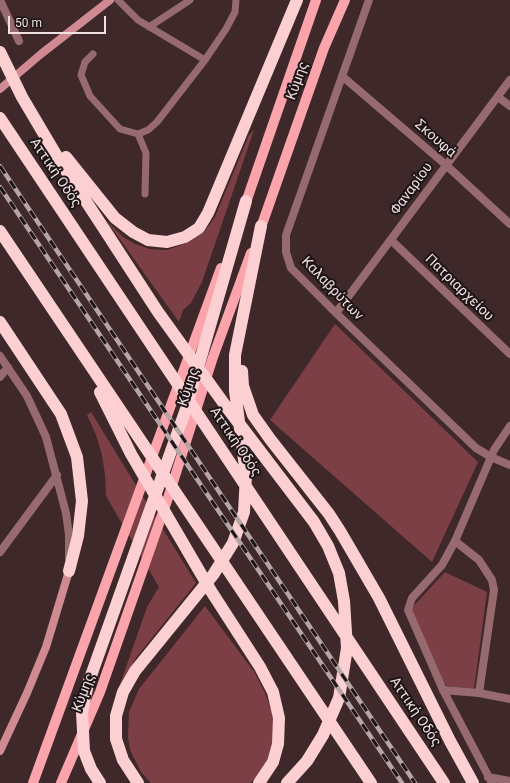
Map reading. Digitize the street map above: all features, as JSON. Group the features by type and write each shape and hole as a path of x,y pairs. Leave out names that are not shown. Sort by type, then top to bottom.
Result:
{"highway":[{"path":"46,136 67,158 115,218 133,232 148,240 167,242 184,237 199,228 208,214 297,0"},
{"path":"0,52 22,97 61,163 158,312 224,404 314,522 328,546 339,573 344,601 347,648 339,698 323,735 307,761 287,783"},
{"name":"Αττική Οδός","path":"0,118 444,783"},
{"path":"100,783 90,769 84,751 82,725 84,699 92,670 169,458 206,345 246,201"},
{"path":"138,783 123,760 116,739 116,716 122,692 135,671 213,575 233,544 240,525 245,501 246,475 235,391 235,355 261,226"},
{"path":"0,231 371,783"},
{"path":"241,320 243,386 254,415 270,439 329,514 340,531 379,598 450,741 473,783"},
{"path":"0,322 61,414 77,457 82,501 78,536 69,571"},
{"path":"77,347 131,454 211,592 260,667 272,692 279,718 278,744 272,762 259,783"}],"main road":[{"name":"Κύμης","path":"33,783 246,201 316,0"},
{"name":"Κύμης","path":"61,783 100,692 169,495 214,357 324,48 345,0"}],"street":[{"path":"0,0 19,41"},
{"path":"0,89 41,54 110,0"},
{"name":"Καλαβρύτων","path":"369,0 286,235 286,252 291,268 476,448 491,457 510,465"},
{"name":"Σκουφά","path":"342,76 446,165 510,224"},
{"name":"Φαναρίου","path":"336,313 510,80"},
{"path":"498,97 510,106"},
{"name":"Πατριαρχείου","path":"391,240 510,354"},
{"path":"0,356 36,413 46,437 57,475 69,535 69,571 46,647 27,693 0,751"},
{"path":"0,377 8,367"},
{"path":"510,426 491,457 455,541 442,565 412,598 408,606 408,614 443,690 490,780 510,781"},
{"path":"0,552 57,475"},
{"path":"455,541 479,560 492,580 494,590 479,693"},
{"path":"443,690 479,693 510,699"}],"lane":[{"path":"118,0 129,12 149,27 206,60"},
{"path":"149,27 190,0"},
{"path":"93,54 85,62 81,75 90,96 120,129 138,134 148,130 157,122 206,60 235,12 236,0"},
{"path":"138,134 146,153 146,194"}],"shaded area":[{"path":"254,130 202,282 191,303 183,310 179,322 106,220 123,237 135,244 150,249 167,250 187,243 204,232 215,217 249,135"},
{"path":"335,324 478,462 432,562 270,420"},
{"path":"91,412 196,583 136,658 116,696 147,607 159,587 106,496 102,455 96,435 87,415"},
{"path":"445,572 487,592 474,689 447,686 443,682 408,612"},
{"path":"205,606 255,673 265,693 273,715 274,737 268,759 256,778 250,783 151,783 141,772 130,750 128,737 129,712 139,689"}],"railway":[{"path":"0,166 415,783"},
{"path":"0,187 402,783"}]}
